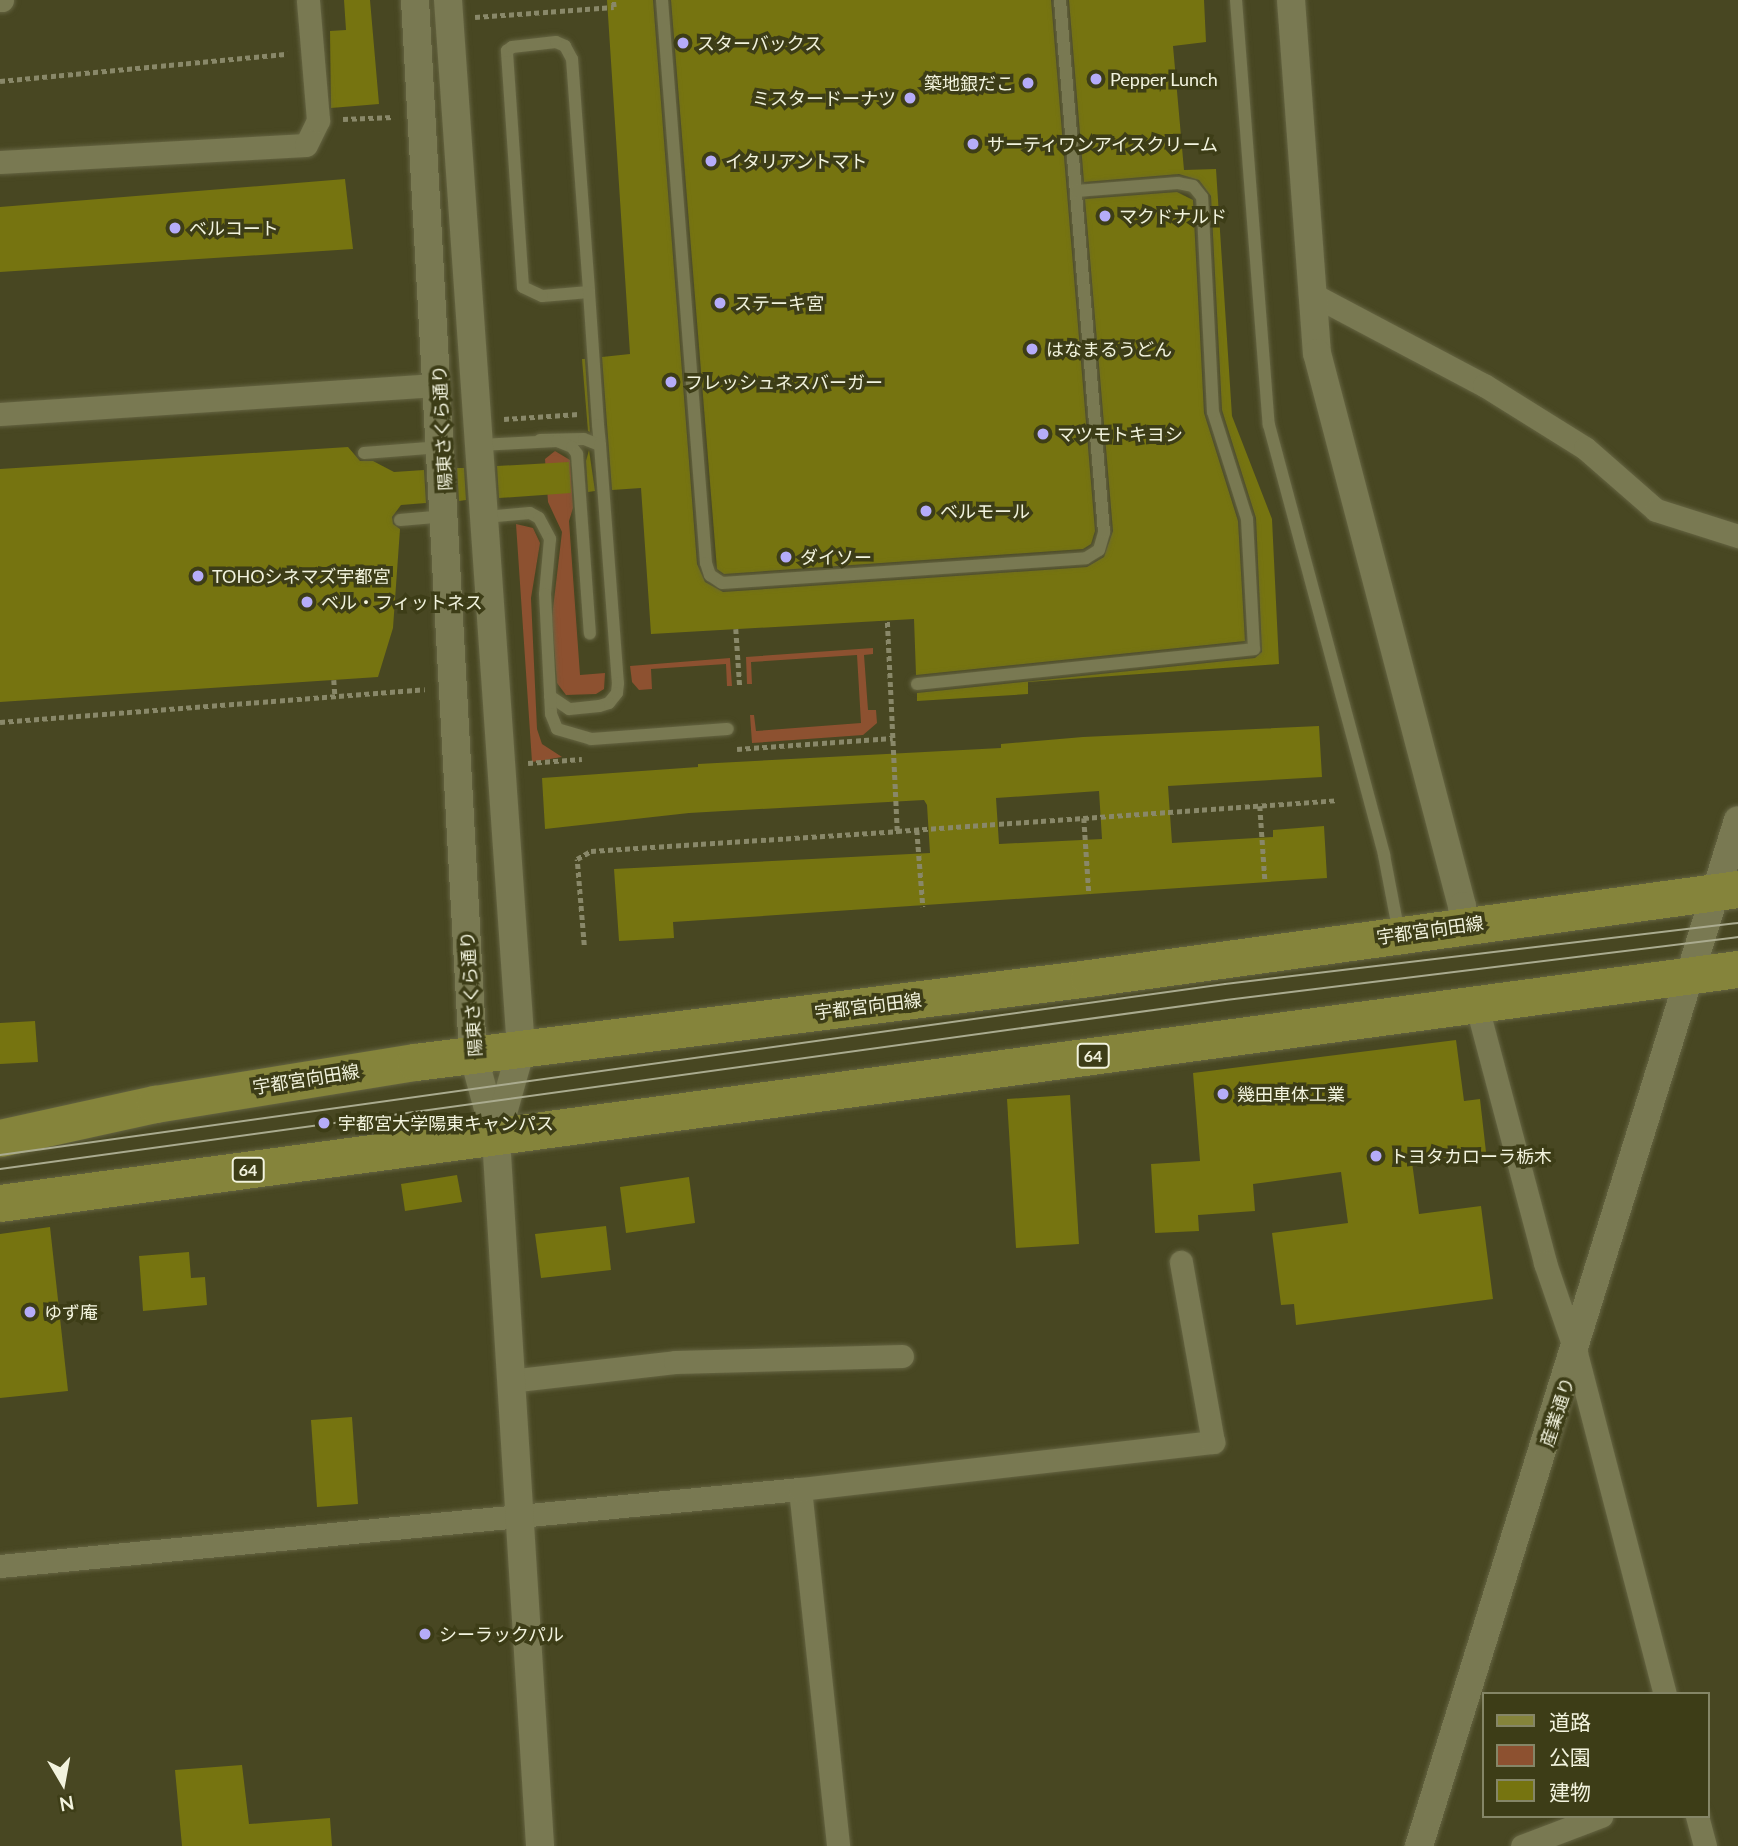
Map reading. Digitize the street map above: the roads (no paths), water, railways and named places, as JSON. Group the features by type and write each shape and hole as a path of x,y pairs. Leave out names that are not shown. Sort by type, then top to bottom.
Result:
{"main road":[{"name":"宇都宮向田線","path":"0,1138 155,1104 473,1054 1727,889"},
{"name":"64","path":"0,1203 496,1138 1476,1003 1738,970"}],"street":[{"path":"0,162 306,145 318,120 308,0"},
{"name":"陽東さくら通り","path":"415,0 443,447 473,1054 496,1138"},
{"name":"陽東さくら通り","path":"449,0 485,517 501,809 521,1049 496,1138"},
{"path":"1291,0 1301,94 1310,293 1317,353 1462,906 1463,925"},
{"path":"1310,293 1484,385 1586,448 1656,510 1738,536"},
{"path":"0,414 439,385"},
{"path":"1727,889 1738,820"},
{"name":"産業通り","path":"1419,1846 1576,1353 1690,975 1727,889"},
{"path":"1476,1003 1545,1264 1576,1353 1664,1692"},
{"path":"496,1138 517,1517 540,1846"},
{"path":"0,1566 800,1489 1213,1442 1181,1262"},
{"path":"509,1381 675,1362 902,1356"},
{"path":"800,1489 838,1846"},
{"path":"1522,1846 1596,1818"},
{"path":"1698,1818 1705,1846"}],"lane":[{"path":"662,0 706,562 710,575 722,583 1086,558 1099,550 1104,532 1060,0"},
{"path":"1236,0 1269,425 1384,855 1399,934"},
{"path":"550,696 569,709 610,703 617,693 594,442 598,425 589,292 572,59 565,46 556,42 512,47 506,51 523,287 542,296 589,292"},
{"path":"916,684 1254,649 1247,519 1213,412 1202,197 1193,186 1178,183 1076,191"},
{"path":"480,445 540,440 594,442"},
{"path":"540,440 572,447 577,454 590,634"},
{"path":"364,453 443,447"},
{"path":"485,517 530,513 539,518 550,539 551,566 545,594 550,696 557,729 571,736 611,739 729,729"},
{"path":"400,520 446,516"}],"tram line":[{"path":"0,1155 1225,984 1738,923"},
{"path":"0,1169 1226,1000 1738,937"}],"place":[{"name":"スターバックス","path":"683,43"},
{"name":"Pepper Lunch","path":"1096,79"},
{"name":"築地銀だこ","path":"1028,83"},
{"name":"ミスタードーナツ","path":"910,98"},
{"name":"サーティワンアイスクリーム","path":"973,144"},
{"name":"イタリアントマト","path":"711,161"},
{"name":"マクドナルド","path":"1105,216"},
{"name":"ベルコート","path":"175,228"},
{"name":"ステーキ宮","path":"720,303"},
{"name":"はなまるうどん","path":"1032,349"},
{"name":"フレッシュネスバーガー","path":"671,382"},
{"name":"マツモトキヨシ","path":"1043,434"},
{"name":"ベルモール","path":"926,511"},
{"name":"ダイソー","path":"786,557"},
{"name":"TOHOシネマズ宇都宮","path":"198,576"},
{"name":"ベル・フィットネス","path":"307,602"},
{"name":"幾田車体工業","path":"1223,1094"},
{"name":"宇都宮大学陽東キャンパス","path":"324,1123"},
{"name":"トヨタカローラ栃木","path":"1376,1156"},
{"name":"ゆず庵","path":"30,1312"},
{"name":"シーラックパル","path":"425,1634"}]}
